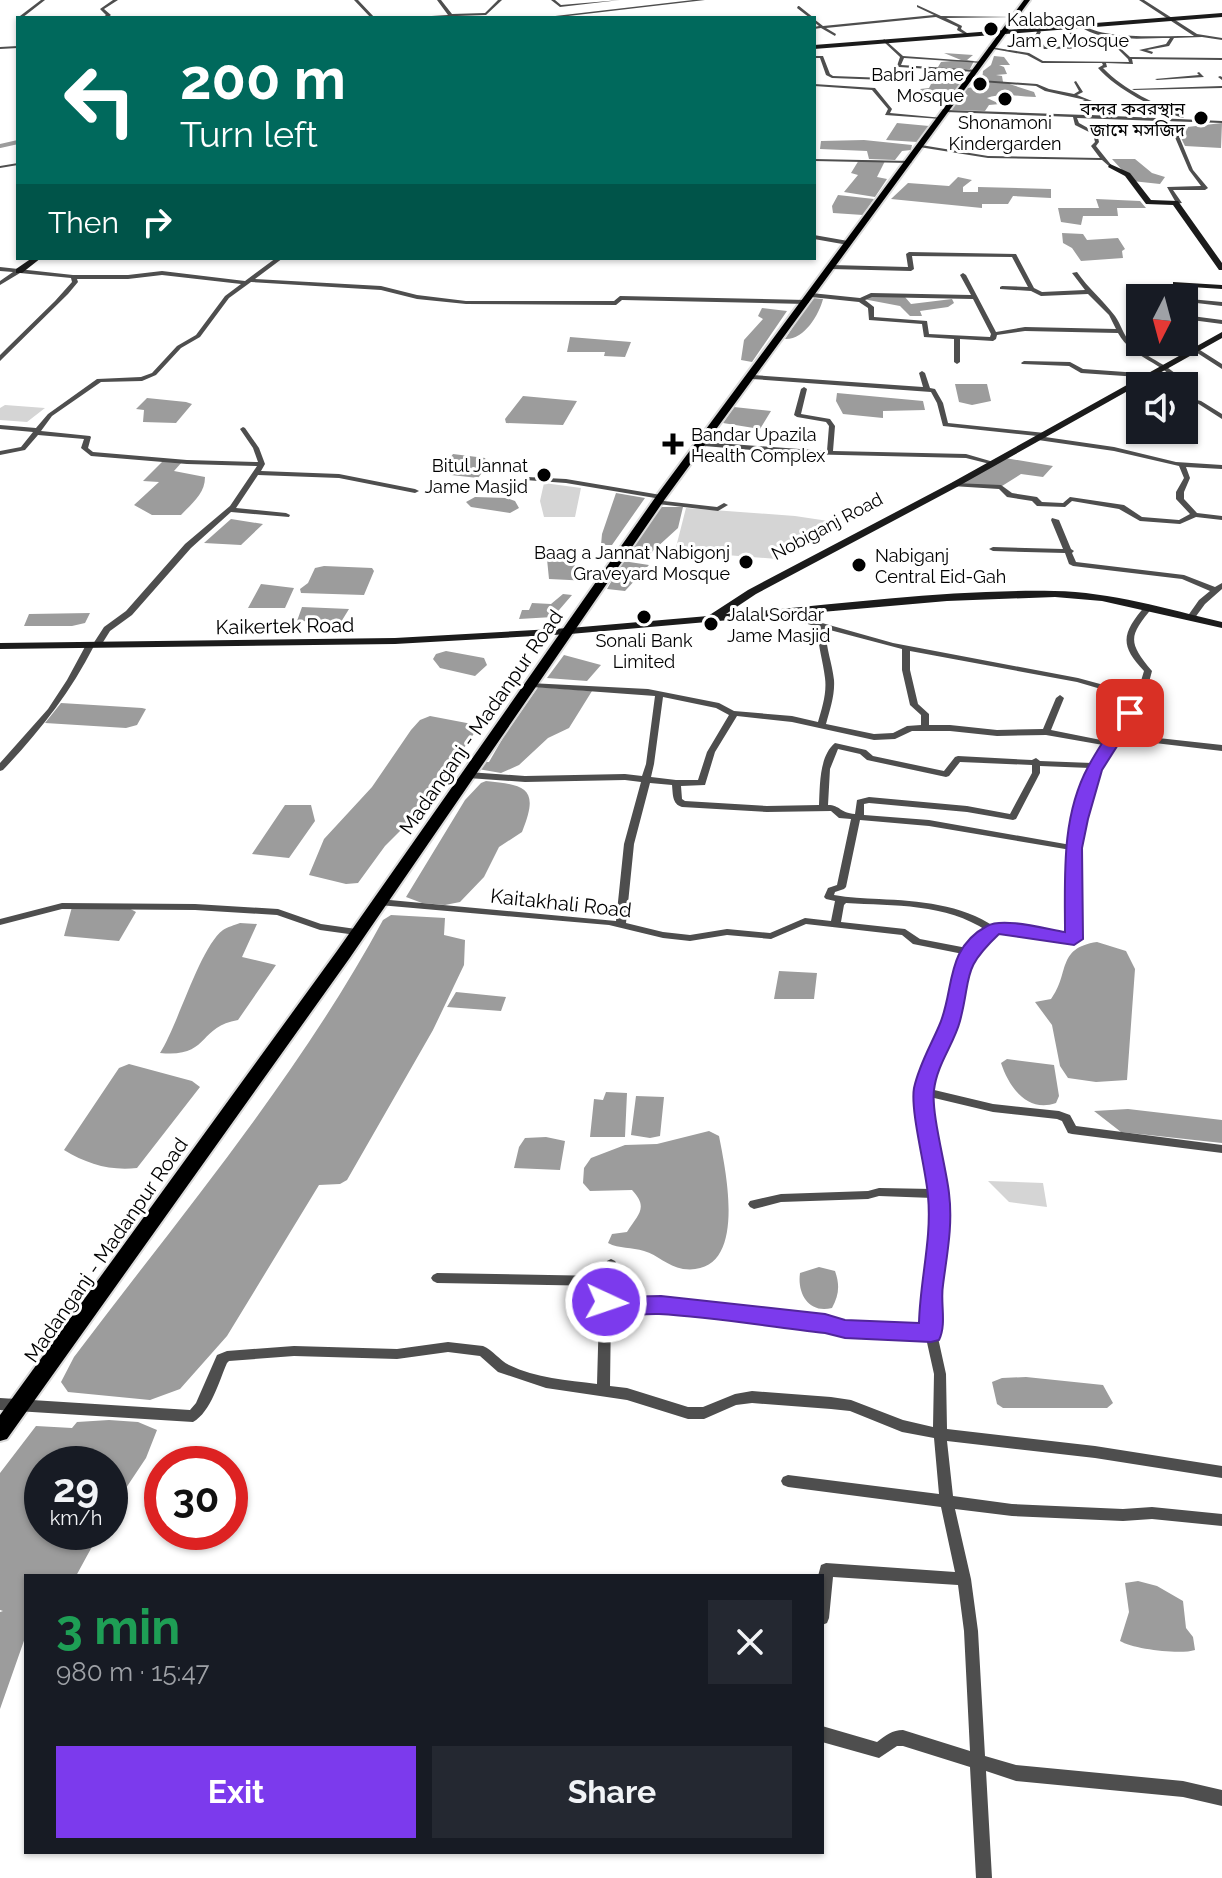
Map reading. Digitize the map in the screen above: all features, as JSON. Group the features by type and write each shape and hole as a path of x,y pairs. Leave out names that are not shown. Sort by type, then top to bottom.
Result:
{"main road":[{"name":"Madanganj - Madanpur Road","path":"0,1432 343,955 356,932 660,500 756,377 848,243 1027,0"},
{"path":"816,47 966,34 1009,23 1036,28 1063,27 1222,15"},
{"path":"1110,166 1127,172 1149,202 1175,203 1222,268"},
{"path":"19,271 34,260"},
{"path":"1198,285 1222,287"},
{"name":"Nobiganj Road","path":"1198,345 1222,329"},
{"name":"Nobiganj Road","path":"1198,346 1222,335"},
{"name":"Nobiganj Road","path":"712,618 752,592 938,494 1179,356"},
{"name":"Nobiganj Road","path":"1146,372 1162,365"},
{"name":"Nobiganj Road","path":"1041,436 1044,429 1126,382"},
{"name":"Nobiganj Road","path":"694,620 719,601 881,515 918,498 938,494"},
{"name":"Kaikertek Road","path":"0,646 349,643 570,631 947,598 1055,594 1149,607 1222,625"}],"street":[{"path":"22,16 43,0"},
{"path":"107,16 102,9 116,0"},
{"path":"168,0 242,0"},
{"path":"356,0 371,16"},
{"path":"439,0 450,15"},
{"path":"483,16 500,0"},
{"path":"553,0 560,6 618,0"},
{"path":"558,16 703,0"},
{"path":"1141,0 1200,37"},
{"path":"918,6 961,27 958,29 966,34"},
{"path":"798,7 809,16"},
{"path":"434,16 486,14"},
{"path":"816,28 937,16 1009,23"},
{"path":"816,22 835,35"},
{"path":"1135,22 1145,35"},
{"path":"1081,25 1087,30 1111,35 1170,39"},
{"path":"990,48 1028,54 1042,62 1132,63 1118,47 1085,45 1063,27"},
{"path":"1036,28 1039,32 1036,37 1042,47 1200,37 1222,39"},
{"path":"1192,38 1200,46"},
{"path":"1143,53 1141,50 1157,49 1155,45 1168,45 1170,39"},
{"path":"884,40 902,57 973,74"},
{"path":"1055,42 1059,48"},
{"path":"1124,52 1204,52"},
{"path":"1163,58 1177,57 1174,54"},
{"path":"816,57 822,57 828,75 832,77 973,74"},
{"path":"902,57 899,66 973,74 1037,85 1045,91 1076,94 1090,101 1082,102 1089,117"},
{"path":"1129,58 1222,59"},
{"path":"1104,62 1105,66 1100,68 1102,72 1154,105 1192,122"},
{"path":"1157,79 1202,76 1199,73"},
{"path":"1168,78 1180,88"},
{"path":"1076,82 1081,92 1076,94"},
{"path":"816,85 865,87 881,95 890,109 887,114 1068,114 1075,117 1222,122"},
{"path":"1132,90 1222,87"},
{"path":"1075,117 1077,124 1095,133 1097,142 1093,146 1110,166"},
{"path":"1162,121 1166,128 1176,134 1191,170 1205,188 1169,188 1179,203 1175,203"},
{"path":"921,146 988,157 1101,159"},
{"path":"816,160 910,162"},
{"path":"816,237 848,243"},
{"path":"831,267 911,269 911,254 1010,252 1017,256 1038,294"},
{"path":"0,453 21,450 50,415 103,378 142,379 154,374 179,347 198,336 212,313 227,297 278,260"},
{"path":"0,269 73,277 128,277 162,273 250,282 381,288 415,297 471,301 616,303 620,298 662,296 861,300 870,295 974,297"},
{"path":"0,283 19,271"},
{"path":"1075,273 1114,315 1128,343 1174,372"},
{"path":"861,300 871,307 871,319 925,322 926,336 993,339 994,334 963,275"},
{"path":"0,359 22,333 62,300 75,282 73,277"},
{"path":"1002,288 1038,294 1090,292"},
{"path":"1198,302 1222,304"},
{"path":"1198,319 1222,322"},
{"path":"994,334 1025,329 1120,331"},
{"path":"957,339 957,362"},
{"path":"1198,351 1222,367"},
{"path":"1024,363 1072,364 1081,371 1126,374"},
{"path":"922,373 927,390"},
{"path":"756,377 935,391 945,425 1041,436 1182,464 1222,467"},
{"path":"797,415 804,389"},
{"path":"1198,402 1222,417"},
{"path":"786,414 828,420 832,426 830,452"},
{"path":"0,427 88,437 84,448 91,454 262,464"},
{"path":"0,768 38,731 107,629 129,613 188,546 230,510 258,473 262,464 243,429"},
{"path":"704,444 966,456 994,463"},
{"path":"1182,464 1187,478 1180,499 1195,515"},
{"path":"258,473 339,476 415,491"},
{"path":"527,479 566,481 718,509 724,505"},
{"path":"954,485 1001,487 1010,495 1034,499 1040,504 1062,505 1070,499 1117,506 1140,519 1180,522 1195,515 1222,518"},
{"path":"230,510 286,515"},
{"path":"1055,520 1073,564 1184,577 1219,588 1191,617"},
{"path":"993,549 1070,551"},
{"path":"984,1878 971,1631 964,1579 947,1504 940,1434 940,1374 931,1333 931,1289 940,1232 939,1194 924,1091 936,1050 950,1024 959,973 969,952 993,930 1001,928 1074,939 1073,848 1096,766 1138,697 1148,671 1133,657 1129,633 1149,607"},
{"path":"783,614 906,648 1078,680 1138,697"},
{"path":"821,726 829,688 822,627"},
{"path":"906,648 904,670 913,692 914,705 925,714 925,728"},
{"path":"532,685 648,692 719,706 734,714 792,719 876,737 925,728 997,733 1046,732 1109,744"},
{"path":"621,924 629,844 645,780 659,696"},
{"path":"1046,732 1060,698"},
{"path":"468,775 525,779 625,777 702,783 711,752 734,714"},
{"path":"1118,730 1138,738 1222,748"},
{"path":"823,807 826,769 835,746 863,752 867,758 946,774 958,759 1096,766"},
{"path":"993,930 965,914 829,897 831,890 841,887 859,804 864,800 967,809 1013,817 1036,773 1036,761"},
{"path":"676,783 678,800 682,804 767,809 823,807 835,809 842,816 929,823 1073,848"},
{"path":"835,925 839,903 843,900"},
{"name":"Kaitakhali Road","path":"379,902 621,924 663,935 690,938 727,932 771,936 800,922 905,932 917,942 969,952"},
{"path":"0,922 62,906 195,907 278,912 320,927 356,932"},
{"path":"924,1091 993,1108 1059,1115 1066,1118 1072,1130 1222,1149"},
{"path":"754,1204 781,1198 868,1195 877,1192 939,1194"},
{"path":"603,1390 611,1264"},
{"path":"437,1278 601,1280 610,1284"},
{"path":"606,1308 626,1304 661,1305 845,1329 931,1333"},
{"path":"0,1404 193,1416 201,1407 222,1359 227,1356 294,1351 397,1354 448,1347 483,1351 503,1368 546,1383 603,1390 696,1414 752,1397 851,1406 902,1426 940,1434 1095,1452 1222,1472"},
{"path":"788,1481 947,1504 1123,1515 1152,1513 1222,1520"},
{"path":"824,1594 826,1570 964,1579"},
{"path":"824,1735 879,1750 895,1738 903,1738 1016,1773 1183,1789 1222,1798"}],"shaded area":[{"path":"944,53 973,55 967,60 974,61 970,69 962,69 966,71 962,79 954,81 962,83 953,92 923,94 920,89 929,88 931,84 927,82 938,81 924,73 942,68 938,67 941,62 961,60"},
{"path":"994,56 1004,57 1010,65 999,65 1004,67 1007,74 996,75 1002,76 1003,82 1034,92 1036,97 999,95 987,98 1000,104 989,105 985,111 949,110 956,101 968,96 964,92 967,88 983,86 987,82 982,81 983,71 991,65"},
{"path":"897,123 929,126 917,142 886,140"},
{"path":"1222,123 1221,148 1185,146 1179,134 1170,129"},
{"path":"864,140 912,145 911,150 902,151 895,160 869,159 867,151 820,149 821,141"},
{"path":"1112,159 1135,159 1152,173 1165,177 1160,184 1132,181"},
{"path":"859,160 885,161 877,177 887,179 875,197 844,192 858,175 851,173"},
{"path":"958,177 972,180 963,187 963,192 978,192 978,187 1051,189 1051,198 1013,196 1008,204 982,204 982,208 891,199 908,183 949,186"},
{"path":"838,195 874,199 863,215 833,213 832,206"},
{"path":"1096,199 1140,201 1146,208 1117,208 1118,216 1083,216 1081,225 1061,222 1058,208 1099,208"},
{"path":"1062,233 1083,234 1087,240 1118,238 1125,249 1122,251 1123,258 1081,261 1072,248 1063,243"},
{"path":"871,295 905,297 911,304 952,299 954,303 948,307 920,311 922,316 910,316 900,306 863,299"},
{"path":"812,298 823,299 814,319 804,331 785,339"},
{"path":"762,308 787,311 752,362 741,360 744,340 763,319 758,316"},
{"path":"570,337 631,342 625,357 604,356 605,352 567,352"},
{"path":"955,384 987,384 991,401 972,405 959,402"},
{"path":"837,393 923,401 925,410 883,411 883,418 843,414 836,401"},
{"path":"523,396 577,401 563,425 506,423 505,419"},
{"path":"147,398 192,404 176,423 143,422 144,410 136,409"},
{"path":"5,405 45,408 27,422 0,420 0,408"},
{"path":"734,407 771,411 760,429 723,423"},
{"path":"453,454 485,458 488,465 478,478 451,475 444,466"},
{"path":"1005,458 1053,466 1043,477 1021,474 1002,486 958,484"},
{"path":"163,461 182,462 174,471 205,477 200,493 181,515 152,515 134,505 159,482 143,481"},
{"path":"544,483 581,488 575,517 544,517 540,501"},
{"path":"616,493 645,498 612,545 601,545 602,534"},
{"path":"475,497 507,498 515,501 519,508 510,513 471,507 466,502"},
{"path":"659,507 683,507 678,528 644,559 627,555"},
{"path":"686,508 835,522 777,559 675,551"},
{"path":"231,519 263,524 241,545 204,543"},
{"path":"573,558 576,572 594,571 590,581 549,579 547,559"},
{"path":"623,561 649,565 625,591 607,589"},
{"path":"315,568 372,568 374,571 364,595 301,593 300,589 308,583"},
{"path":"261,584 294,588 285,608 248,608"},
{"path":"563,594 572,595 553,617 519,619 522,610 529,610 532,603 551,604"},
{"path":"302,607 349,609 341,622 297,621"},
{"path":"90,613 85,623 72,626 24,626 29,614"},
{"path":"446,651 484,658 487,665 475,676 440,668 433,659 436,654"},
{"path":"564,655 601,665 587,681 547,678"},
{"path":"538,687 592,691 569,728 548,738 519,765 501,773 478,769 481,762 489,762"},
{"path":"61,703 146,709 137,725 126,728 45,723"},
{"path":"430,716 472,724 477,729 423,808 385,846 358,883 346,884 309,875 324,839 372,787 411,730 420,720"},
{"path":"486,781 511,784 526,792 530,806 522,832 499,847 484,877 460,902 445,905 422,903 406,897 465,800"},
{"path":"285,805 311,805 315,821 289,858 252,854"},
{"path":"125,906 136,912 119,941 64,936 72,907"},
{"path":"391,915 445,918 444,935 465,940 464,965 433,1030 347,1180 340,1184 319,1185 227,1336 180,1389 150,1400 68,1392 61,1382 74,1357 276,1090 350,978 383,920"},
{"path":"240,923 257,924 242,957 276,965 238,1020 216,1029 188,1051 160,1053 214,939 223,930"},
{"path":"1097,942 1126,951 1135,969 1127,1080 1096,1082 1068,1078 1060,1066 1052,1025 1035,1002 1051,999 1069,956 1075,950"},
{"path":"779,971 817,973 814,999 774,999"},
{"path":"456,992 506,997 501,1011 447,1007"},
{"path":"1007,1059 1054,1065 1059,1096 1056,1103 1036,1104 1021,1096 1009,1081 1001,1063"},
{"path":"129,1064 192,1081 200,1087 137,1168 99,1165 64,1150 119,1068"},
{"path":"606,1092 627,1093 625,1137 590,1137 594,1099 603,1100"},
{"path":"636,1096 664,1097 660,1136 631,1135"},
{"path":"1128,1109 1222,1120 1222,1143 1121,1132 1094,1111"},
{"path":"709,1131 719,1136 728,1196 725,1240 717,1257 704,1267 683,1269 644,1251 608,1243 612,1234 627,1232 641,1206 632,1190 590,1191 583,1183 584,1168 591,1158 625,1145 657,1144"},
{"path":"546,1137 565,1141 560,1170 514,1168 519,1147 525,1138"},
{"path":"988,1181 1043,1183 1047,1207 1009,1202"},
{"path":"819,1267 835,1271 838,1290 832,1308 811,1305 800,1288 800,1273"},
{"path":"1026,1377 1103,1385 1113,1403 1107,1408 1003,1408 997,1404 992,1382 1002,1378"},
{"path":"109,1420 138,1422 157,1430 151,1446 144,1446 144,1461 128,1485 128,1446 24,1446 24,1550 90,1550 77,1574 24,1574 24,1641 0,1709 0,1612 3,1611 0,1610 0,1473 36,1426 72,1428 77,1422"},
{"path":"1138,1581 1157,1586 1183,1601 1186,1628 1193,1637 1195,1650 1157,1650 1120,1641 1129,1612 1125,1583"}],"waterway":[{"path":"0,146 16,142"}],"place":[{"name":"Kalabagan Jam e Mosque","path":"991,29"},
{"name":"Babri Jame Mosque","path":"980,84"},
{"name":"Shonamoni Kindergarden","path":"1005,99"},
{"name":"বন্দর কবরস্থান জামে মসজিদ","path":"1201,118"},
{"name":"Bandar Upazila Health Complex","path":"673,444"},
{"name":"Bitul Jannat Jame Masjid","path":"544,475"},
{"name":"Baag a Jannat Nabigonj Graveyard Mosque","path":"746,562"},
{"name":"Nabiganj Central Eid-Gah","path":"859,565"},
{"name":"Sonali Bank Limited","path":"644,617"},
{"name":"Jalal Sordar Jame Masjid","path":"711,624"}],"route":[{"path":"606,1302 606,1308 626,1304 661,1305 726,1311 845,1329 931,1333 931,1289 940,1232 939,1195 931,1134 923,1104 924,1091 936,1050 950,1024 959,973 969,952 993,930 1001,928 1074,939 1073,848 1080,819 1094,770 1122,721 1130,713"}]}
